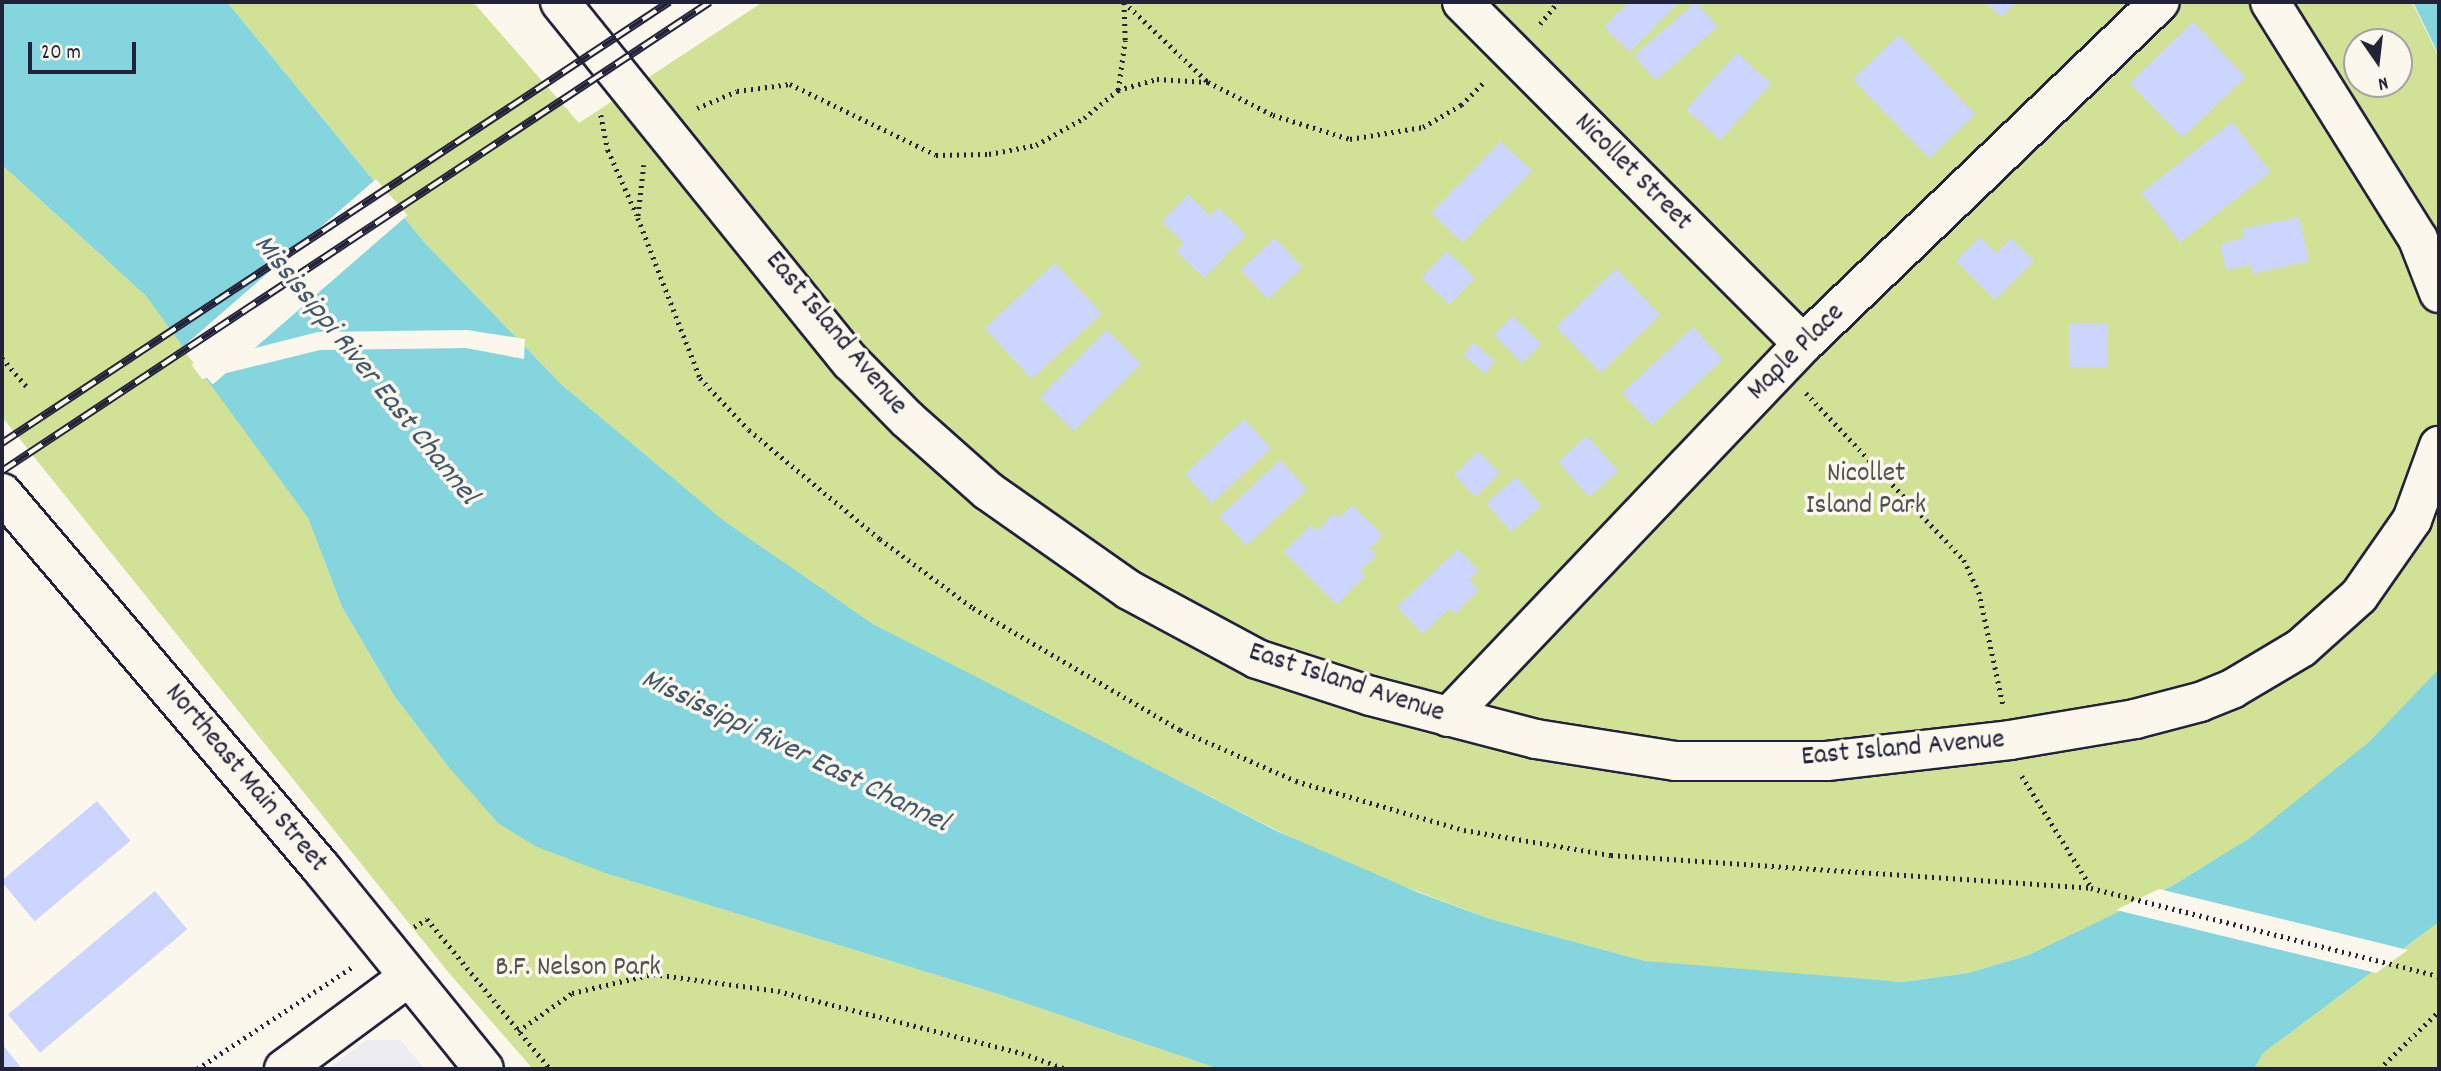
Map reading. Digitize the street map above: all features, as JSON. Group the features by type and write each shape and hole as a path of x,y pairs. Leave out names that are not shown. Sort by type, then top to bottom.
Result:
{"street":[{"name":"East Island Avenue","path":"560,2 851,362 907,419 988,491 1129,590 1257,659 1448,717 1536,739 1675,761 1827,761 1904,755 2122,721 2200,702 2254,678 2301,648 2359,596 2412,520 2439,446"},
{"name":"Nicollet Street","path":"1462,2 1803,344"},
{"name":"Maple Place","path":"1448,717 1803,344 2160,2"},
{"path":"2270,2 2418,239 2439,293"},
{"name":"Northeast Main Street","path":"2,493 322,869 407,978 484,1069"},
{"path":"284,1069 407,978"}],"path":[{"path":"1124,2 1208,82 1273,115 1350,139 1423,127 1461,105 1486,80"},
{"path":"1118,90 1125,40 1124,2"},
{"path":"1541,24 1558,2"},
{"path":"697,107 737,91 790,84 936,155 989,154 1036,145 1084,118 1118,90 1157,79 1208,82"},
{"path":"599,105 608,150 638,218"},
{"path":"2,358 27,387"},
{"path":"1803,390 1964,560 1979,592 2003,704"},
{"path":"2015,764 2091,888"},
{"path":"2120,894 2406,965 2439,976"},
{"path":"427,919 550,1069"},
{"path":"197,1069 342,974"},
{"path":"519,1031 572,993 653,974 778,992 1022,1053 1066,1069"},
{"path":"2379,1069 2439,1011"}],"shaded area":[{"path":"367,1040 400,1040 425,1069 327,1069"}],"green space":[{"name":"Nicollet Island Park","path":"227,2 473,2 579,123 763,2 2412,2 2439,57 2439,670 2369,743 2250,839 2172,886 2081,931 2026,956 1968,973 1902,982 1735,972 1645,961 1490,919 1340,862 873,624 724,522 562,385 424,242"},
{"name":"B.F. Nelson Park","path":"2,165 146,296 213,386 308,518 342,607 395,697 447,765 608,874 998,994 1219,1069 533,1069 449,973 2,417"},
{"path":"2439,922 2439,1069 2254,1069 2263,1053"}],"water":[{"name":"Mississippi River East Channel","path":"2,2 227,2 424,242 562,385 724,521 873,624 1279,832 1417,892 1490,919 1645,961 1902,982 1968,973 2026,956 2081,930 2172,886 2250,838 2369,742 2439,669 2439,922 2263,1053 2254,1069 1219,1069 998,994 608,874 537,847 498,823 447,765 395,697 342,607 308,518 146,296 2,165"},
{"path":"2413,2 2439,2 2439,56 2435,47"}],"pier":[{"path":"376,179 407,215 213,384 181,348"},
{"path":"467,330 525,339 524,359 466,348 320,350 202,379 191,364 318,332"},
{"path":"2159,889 2408,950 2376,973 2116,910"}],"building":[{"path":"1629,2 1679,2 1630,52 1604,27"},
{"path":"1696,2 1718,27 1656,81 1634,56"},
{"path":"1986,2 2017,2 2001,17"},
{"path":"2193,22 2246,77 2182,138 2130,83"},
{"path":"1899,35 1975,114 1929,159 1853,79"},
{"path":"1737,53 1771,84 1720,140 1686,109"},
{"path":"2232,122 2271,172 2180,242 2141,193"},
{"path":"1501,141 1532,171 1462,243 1432,213"},
{"path":"1188,194 1210,216 1218,208 1246,235 1204,278 1176,251 1184,243 1162,222"},
{"path":"2299,217 2309,261 2253,274 2251,265 2226,270 2220,244 2244,238 2242,229"},
{"path":"1980,237 1996,253 2011,238 2034,261 1995,300 1956,261"},
{"path":"1275,238 1302,267 1268,299 1241,270"},
{"path":"1447,251 1475,278 1449,305 1421,278"},
{"path":"1055,263 1102,313 1032,379 985,328"},
{"path":"1616,269 1660,315 1601,373 1556,327"},
{"path":"1513,316 1541,344 1522,363 1494,335"},
{"path":"2069,323 2107,323 2107,367 2069,367"},
{"path":"1693,327 1723,359 1652,425 1622,393"},
{"path":"1107,330 1141,364 1074,431 1040,397"},
{"path":"1474,343 1495,361 1485,373 1464,355"},
{"path":"1244,419 1271,448 1212,503 1185,474"},
{"path":"1587,436 1618,471 1589,497 1558,462"},
{"path":"1478,451 1500,473 1476,497 1454,475"},
{"path":"1280,460 1307,489 1247,546 1219,517"},
{"path":"1516,477 1541,505 1512,532 1486,504"},
{"path":"1352,505 1383,535 1370,549 1377,555 1360,571 1365,576 1337,605 1284,552 1311,525 1317,531 1334,513 1339,518"},
{"path":"1458,549 1479,571 1469,580 1479,590 1455,614 1450,608 1423,634 1397,607"},
{"path":"97,801 130,841 35,921 2,881"},
{"path":"155,891 187,929 40,1053 8,1014"},
{"path":"2,1044 22,1069 2,1069"}],"railway":[{"path":"2,443 669,2"},
{"path":"2,471 710,2"}]}
